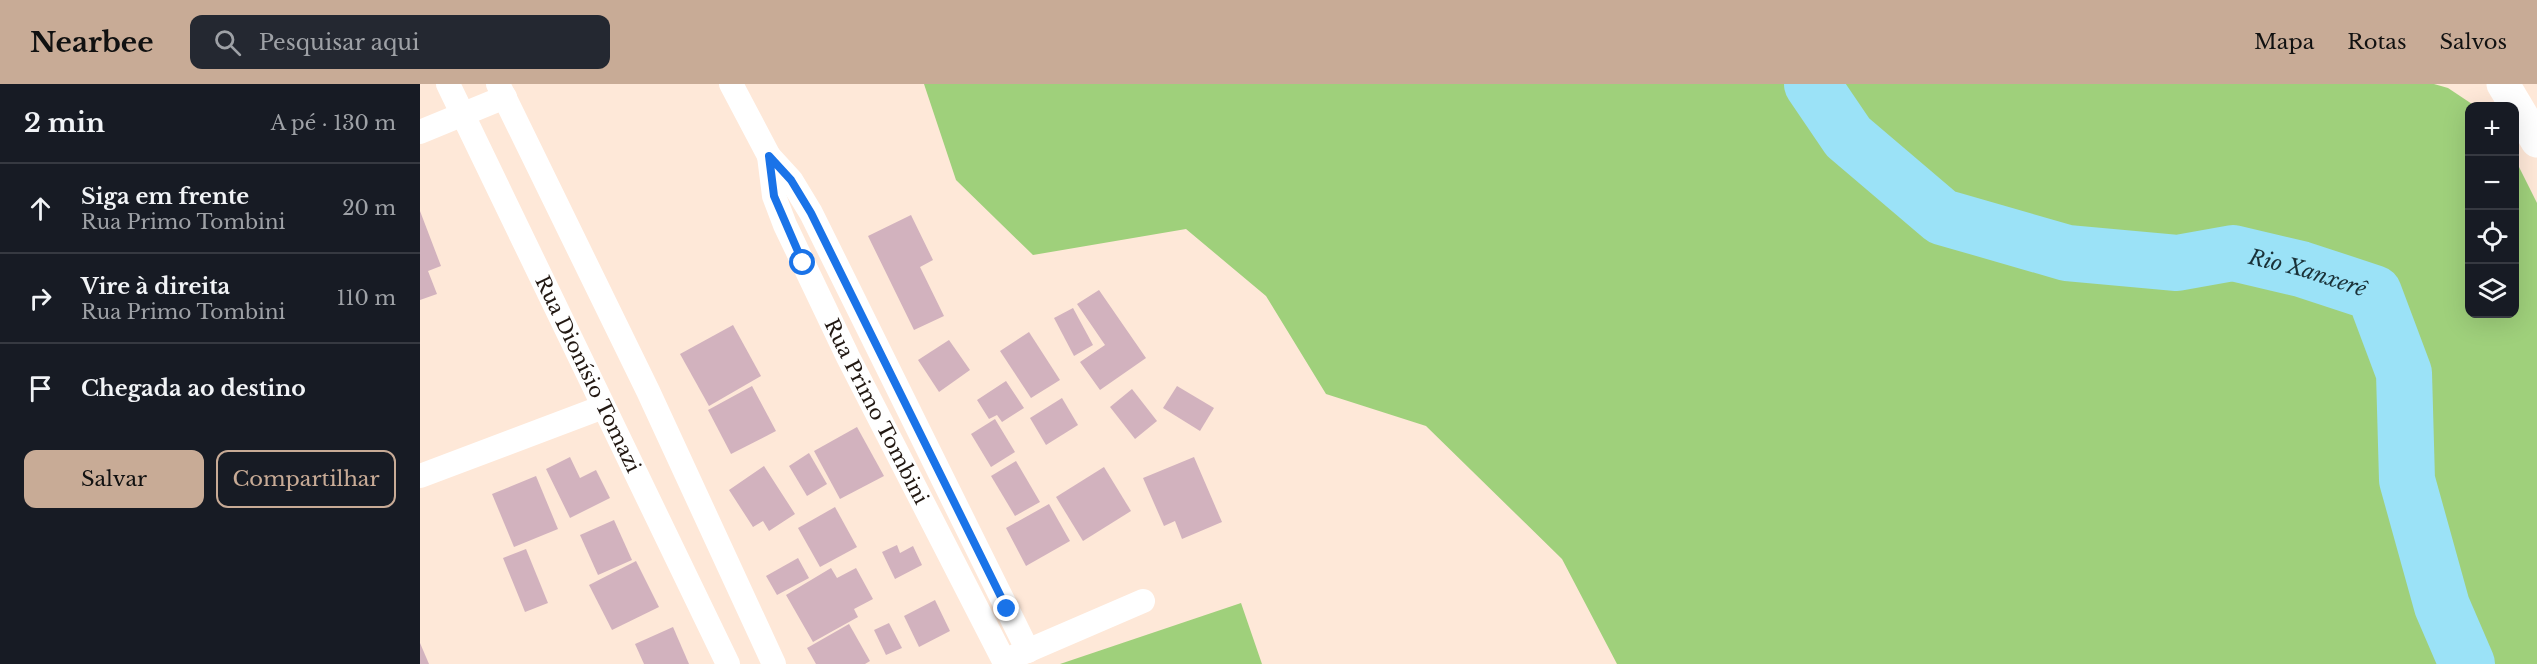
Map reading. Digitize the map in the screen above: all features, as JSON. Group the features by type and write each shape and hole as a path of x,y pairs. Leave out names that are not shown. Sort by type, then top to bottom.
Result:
{"street":[{"name":"Rua Dionísio Tomazi","path":"448,84 728,664"},
{"name":"Rua Primo Tombini","path":"731,84 769,156 791,180 811,213 1028,651"},
{"path":"2503,84 2537,141"},
{"path":"420,132 463,115 501,90 648,391 774,664"},
{"name":"Rua Primo Tombini","path":"769,156 774,196 785,225 848,357 1001,663"},
{"path":"420,476 603,407"},
{"path":"1001,663 1143,602"}],"green space":[{"path":"924,84 2434,84 2448,88 2469,102 2465,102 2465,318 2519,318 2519,167 2537,203 2537,664 1617,664 1562,559 1426,426 1326,394 1266,296 1186,229 1033,255 956,180"},
{"path":"1241,603 1262,664 1060,664"}],"building":[{"path":"420,211 441,266 428,271 437,294 420,300"},
{"path":"911,215 933,260 920,267 944,316 914,330 868,236"},
{"path":"1099,290 1146,358 1100,390 1080,362 1105,345 1077,304"},
{"path":"1073,308 1093,345 1074,356 1054,318"},
{"path":"733,325 761,376 709,406 680,354"},
{"path":"1029,332 1060,380 1031,398 1000,351"},
{"path":"949,340 970,370 939,392 918,360"},
{"path":"1006,381 1024,408 1002,422 997,415 989,419 977,400"},
{"path":"752,386 776,431 731,454 708,410"},
{"path":"1177,386 1214,408 1200,431 1163,408"},
{"path":"1132,389 1157,421 1135,439 1110,407"},
{"path":"1062,398 1078,425 1046,445 1030,418"},
{"path":"995,419 1015,452 991,467 971,434"},
{"path":"857,427 884,476 840,499 814,451"},
{"path":"809,453 827,484 807,496 789,466"},
{"path":"570,457 580,478 596,470 610,498 570,518 546,469"},
{"path":"1194,457 1222,522 1182,539 1175,521 1164,526 1143,478"},
{"path":"1016,461 1040,502 1015,516 991,476"},
{"path":"764,466 795,514 769,531 763,521 753,527 729,490"},
{"path":"1104,467 1131,511 1083,541 1056,497"},
{"path":"536,476 558,529 514,547 492,494"},
{"path":"1049,504 1070,541 1026,566 1006,528"},
{"path":"835,507 857,547 820,567 798,528"},
{"path":"614,520 632,560 598,575 580,535"},
{"path":"897,545 900,553 913,546 922,565 895,579 882,552"},
{"path":"526,549 548,603 525,612 503,558"},
{"path":"798,558 809,578 777,595 766,576"},
{"path":"636,561 659,607 612,630 589,585"},
{"path":"831,568 837,578 856,568 873,599 854,609 858,617 813,642 786,595"},
{"path":"935,600 950,631 919,647 904,616"},
{"path":"889,623 902,648 886,655 874,630"},
{"path":"849,624 870,661 865,664 816,664 807,648"},
{"path":"673,627 689,664 644,664 635,644"},
{"path":"420,643 429,664 420,664"}],"waterway":[{"name":"Rio Xanxerê","path":"1812,84 1848,137 1942,217 2067,253 2177,263 2233,253 2301,269 2374,293 2404,373 2407,480 2442,606 2467,664"}],"route":[{"path":"803,263 774,196 769,156 791,180 811,213 1007,609"}]}
